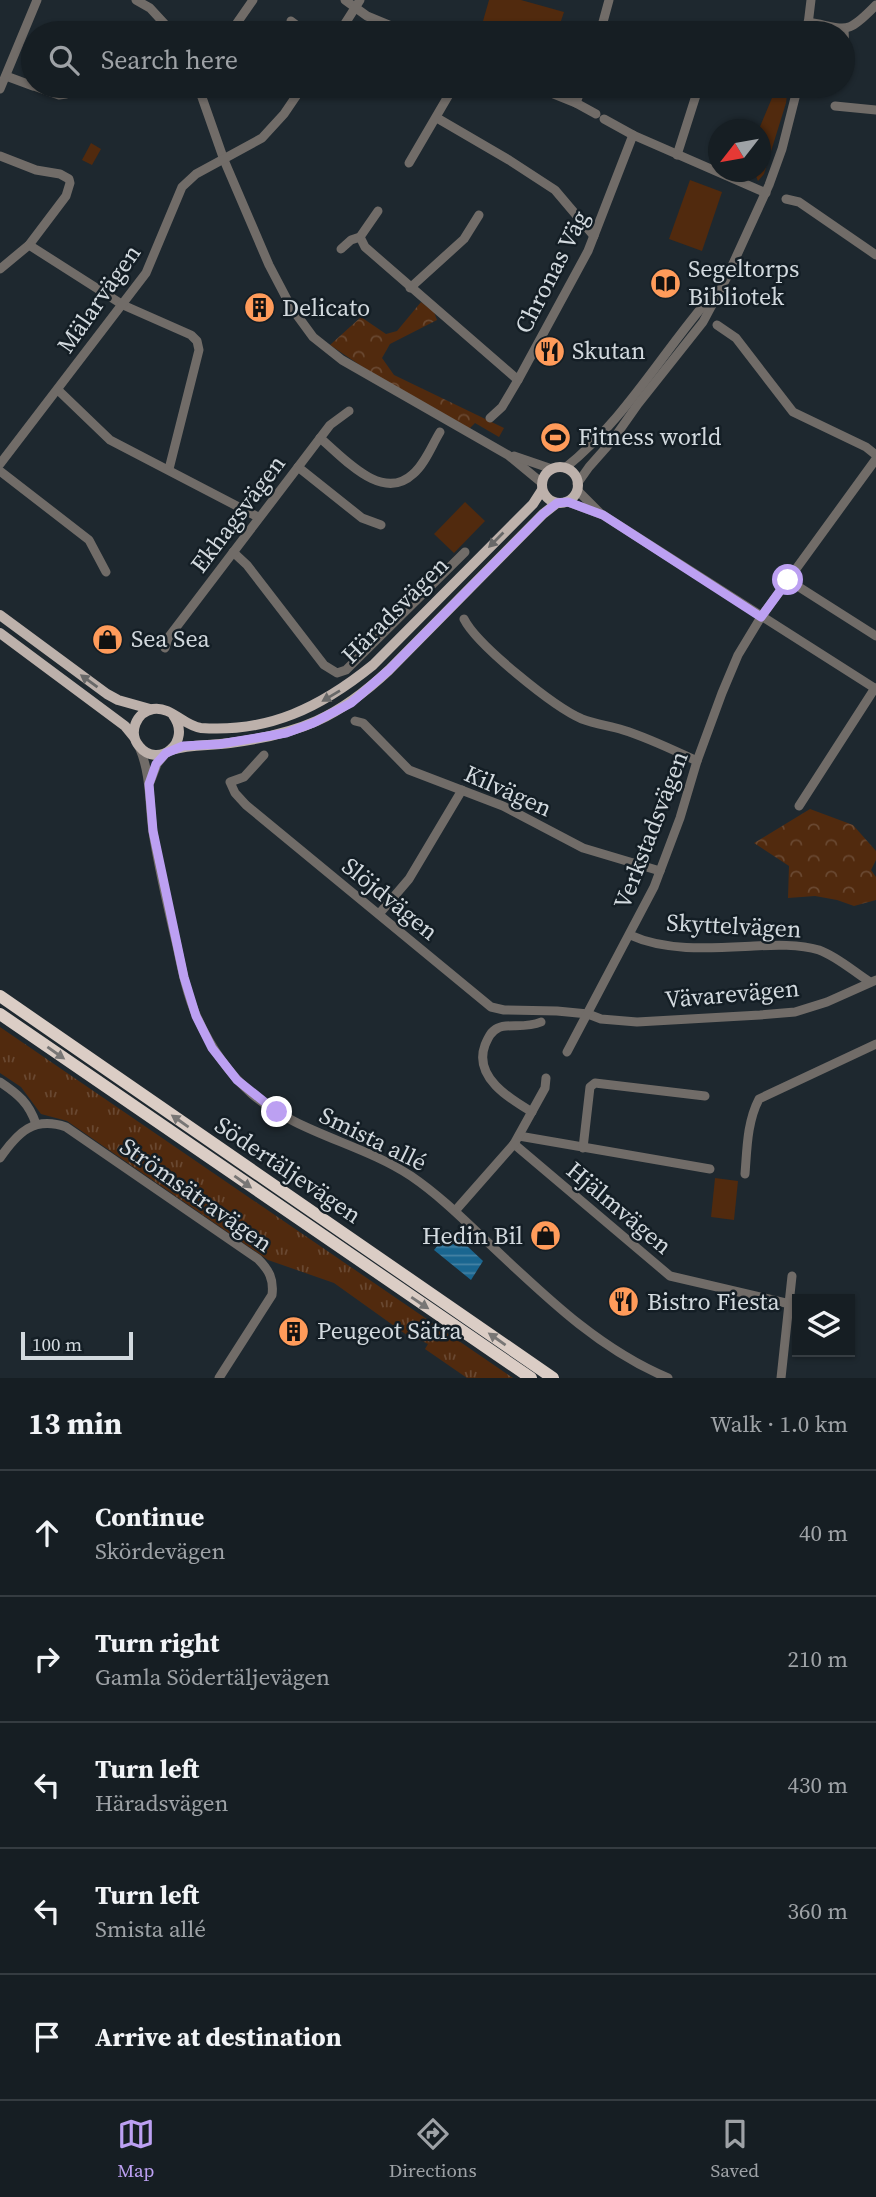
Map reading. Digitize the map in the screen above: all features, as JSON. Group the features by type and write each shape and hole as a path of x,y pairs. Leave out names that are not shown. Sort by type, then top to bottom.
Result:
{"highway":[{"name":"Södertäljevägen","path":"0,996 553,1378"},
{"name":"Södertäljevägen","path":"0,1014 531,1378"}],"main road":[{"path":"565,468 574,475 577,487 574,497 562,502 546,498 542,487 545,474 552,469 565,468"},
{"name":"Häradsvägen","path":"173,715 188,726 201,728 233,728 267,723 313,707 346,687 373,665 533,504 542,487"},
{"name":"Häradsvägen","path":"168,751 192,745 220,744 286,733 313,723 351,703 389,670 543,514 562,502"},
{"path":"0,615 107,694 118,700 173,715 180,729 180,736 168,751 152,754 137,743 125,726 0,633"},
{"path":"137,743 134,732 138,719 150,709"}],"street":[{"path":"28,21 37,0"},
{"path":"136,0 150,8 162,21"},
{"path":"238,21 253,0"},
{"path":"345,0 358,4 367,16 379,21"},
{"path":"603,21 609,0"},
{"path":"808,21 811,0"},
{"path":"347,21 358,4"},
{"path":"855,24 876,5"},
{"path":"0,89 21,39"},
{"path":"6,76 21,82"},
{"path":"202,98 224,160 268,265 291,307 313,337 342,360 508,455 552,469"},
{"name":"Mälarvägen","path":"0,464 123,305 151,264 182,187 196,174 261,138 285,114 295,98"},
{"path":"409,163 448,98"},
{"path":"564,98 633,135 766,193"},
{"path":"576,103 578,98"},
{"path":"677,155 695,98"},
{"path":"795,98 782,149 766,193 726,279 702,322 612,441 589,467 577,487 603,515 876,689 799,806"},
{"path":"835,106 876,110"},
{"path":"437,118 555,190 594,236"},
{"name":"Chronas Väg","path":"490,418 502,407 518,380 594,236 633,135"},
{"path":"0,156 36,170 60,174 69,179 70,183 66,196 29,245 0,270"},
{"path":"786,199 799,202 876,255"},
{"path":"341,249 351,240 360,237 378,211"},
{"path":"410,288 464,239 479,215"},
{"path":"360,237 365,247 410,288 518,380"},
{"path":"29,245 123,305 191,335 197,341 199,350 169,469"},
{"path":"565,468 603,433 726,279"},
{"path":"717,325 736,338 793,412 866,447 876,457"},
{"path":"58,390 110,440 258,517"},
{"name":"Ekhagsvägen","path":"165,648 168,638 258,517 330,425 349,411"},
{"path":"320,438 373,481 390,484 404,481 415,473 440,432"},
{"path":"508,455 542,487"},
{"name":"Verkstadsvägen","path":"567,1052 630,935 660,871 697,761 738,655 761,617 876,457"},
{"path":"298,467 362,518 381,525"},
{"path":"0,471 89,540 106,572"},
{"path":"562,502 603,515"},
{"path":"233,552 247,565 324,665 337,673 346,670 465,552"},
{"path":"788,580 876,636"},
{"path":"464,619 470,631 498,657 547,698 581,719 649,739 697,761"},
{"name":"Kilvägen","path":"355,721 363,723 409,770 503,806 583,848 660,871"},
{"name":"Smista allé","path":"137,743 146,764 153,831 184,977 196,1016 224,1064 245,1087 277,1112 409,1175 455,1211 583,1329 628,1359 668,1378"},
{"path":"149,784 156,764 168,751"},
{"name":"Slöjdvägen","path":"264,755 244,777 230,782 235,793 246,805 491,1007 587,1014"},
{"path":"379,914 409,879 462,790"},
{"name":"Skyttelvägen","path":"630,935 674,946 778,946 819,950 873,981"},
{"name":"Vävarevägen","path":"587,1014 601,1019 637,1022 795,1012 827,1002 873,981"},
{"path":"532,1112 496,1087 485,1066 483,1049 490,1033 499,1026 531,1027 541,1022"},
{"path":"745,1174 750,1125 759,1099 876,1044"},
{"path":"455,1211 516,1140 545,1088 546,1078"},
{"path":"0,1082 27,1103 36,1124 16,1136 0,1157"},
{"path":"583,1148 590,1087 595,1083 705,1096"},
{"name":"Strömsätravägen","path":"36,1124 66,1127 258,1259 267,1268 272,1280 272,1295 219,1378"},
{"path":"516,1140 710,1169"},
{"name":"Hjälmvägen","path":"516,1140 670,1276 790,1304"},
{"path":"781,1378 792,1276"}],"green space":[{"path":"489,0 521,0 564,12 561,21 483,21"},
{"path":"772,98 787,98 771,151 771,119 763,119"},
{"path":"91,143 101,149 92,165 82,160"},
{"path":"690,180 722,192 702,251 669,239"},
{"path":"421,302 434,312 437,320 390,344 382,358 394,375 504,428 499,437 475,423 469,429 385,382 330,345 361,317 386,334 397,331"},
{"path":"465,502 485,521 454,553 434,534"},
{"path":"810,809 853,825 876,851 876,860 871,870 876,877 876,900 854,906 815,896 788,898 789,866 754,843"},
{"path":"0,1027 513,1378 467,1378 425,1349 428,1344 411,1338 334,1283 268,1260 67,1121 41,1114 21,1087 0,1073"},
{"path":"715,1178 738,1181 734,1220 711,1217"}],"water":[{"path":"450,1230 483,1261 471,1280 434,1250"}],"place":[{"name":"Segeltorps Bibliotek","path":"665,283"},
{"name":"Delicato","path":"259,308"},
{"name":"Skutan","path":"549,351"},
{"name":"Fitness world","path":"555,437"},
{"name":"Sea Sea","path":"108,639"},
{"name":"Hedin Bil","path":"546,1236"},
{"name":"Bistro Fiesta","path":"624,1302"},
{"name":"Peugeot Sätra","path":"294,1331"}],"route":[{"path":"277,1112 237,1080 212,1048 196,1016 169,913 149,801 149,784 156,764 166,753 183,746 220,744 286,733 313,723 351,703 389,670 557,503 568,502 603,515 761,617 788,580"}]}
